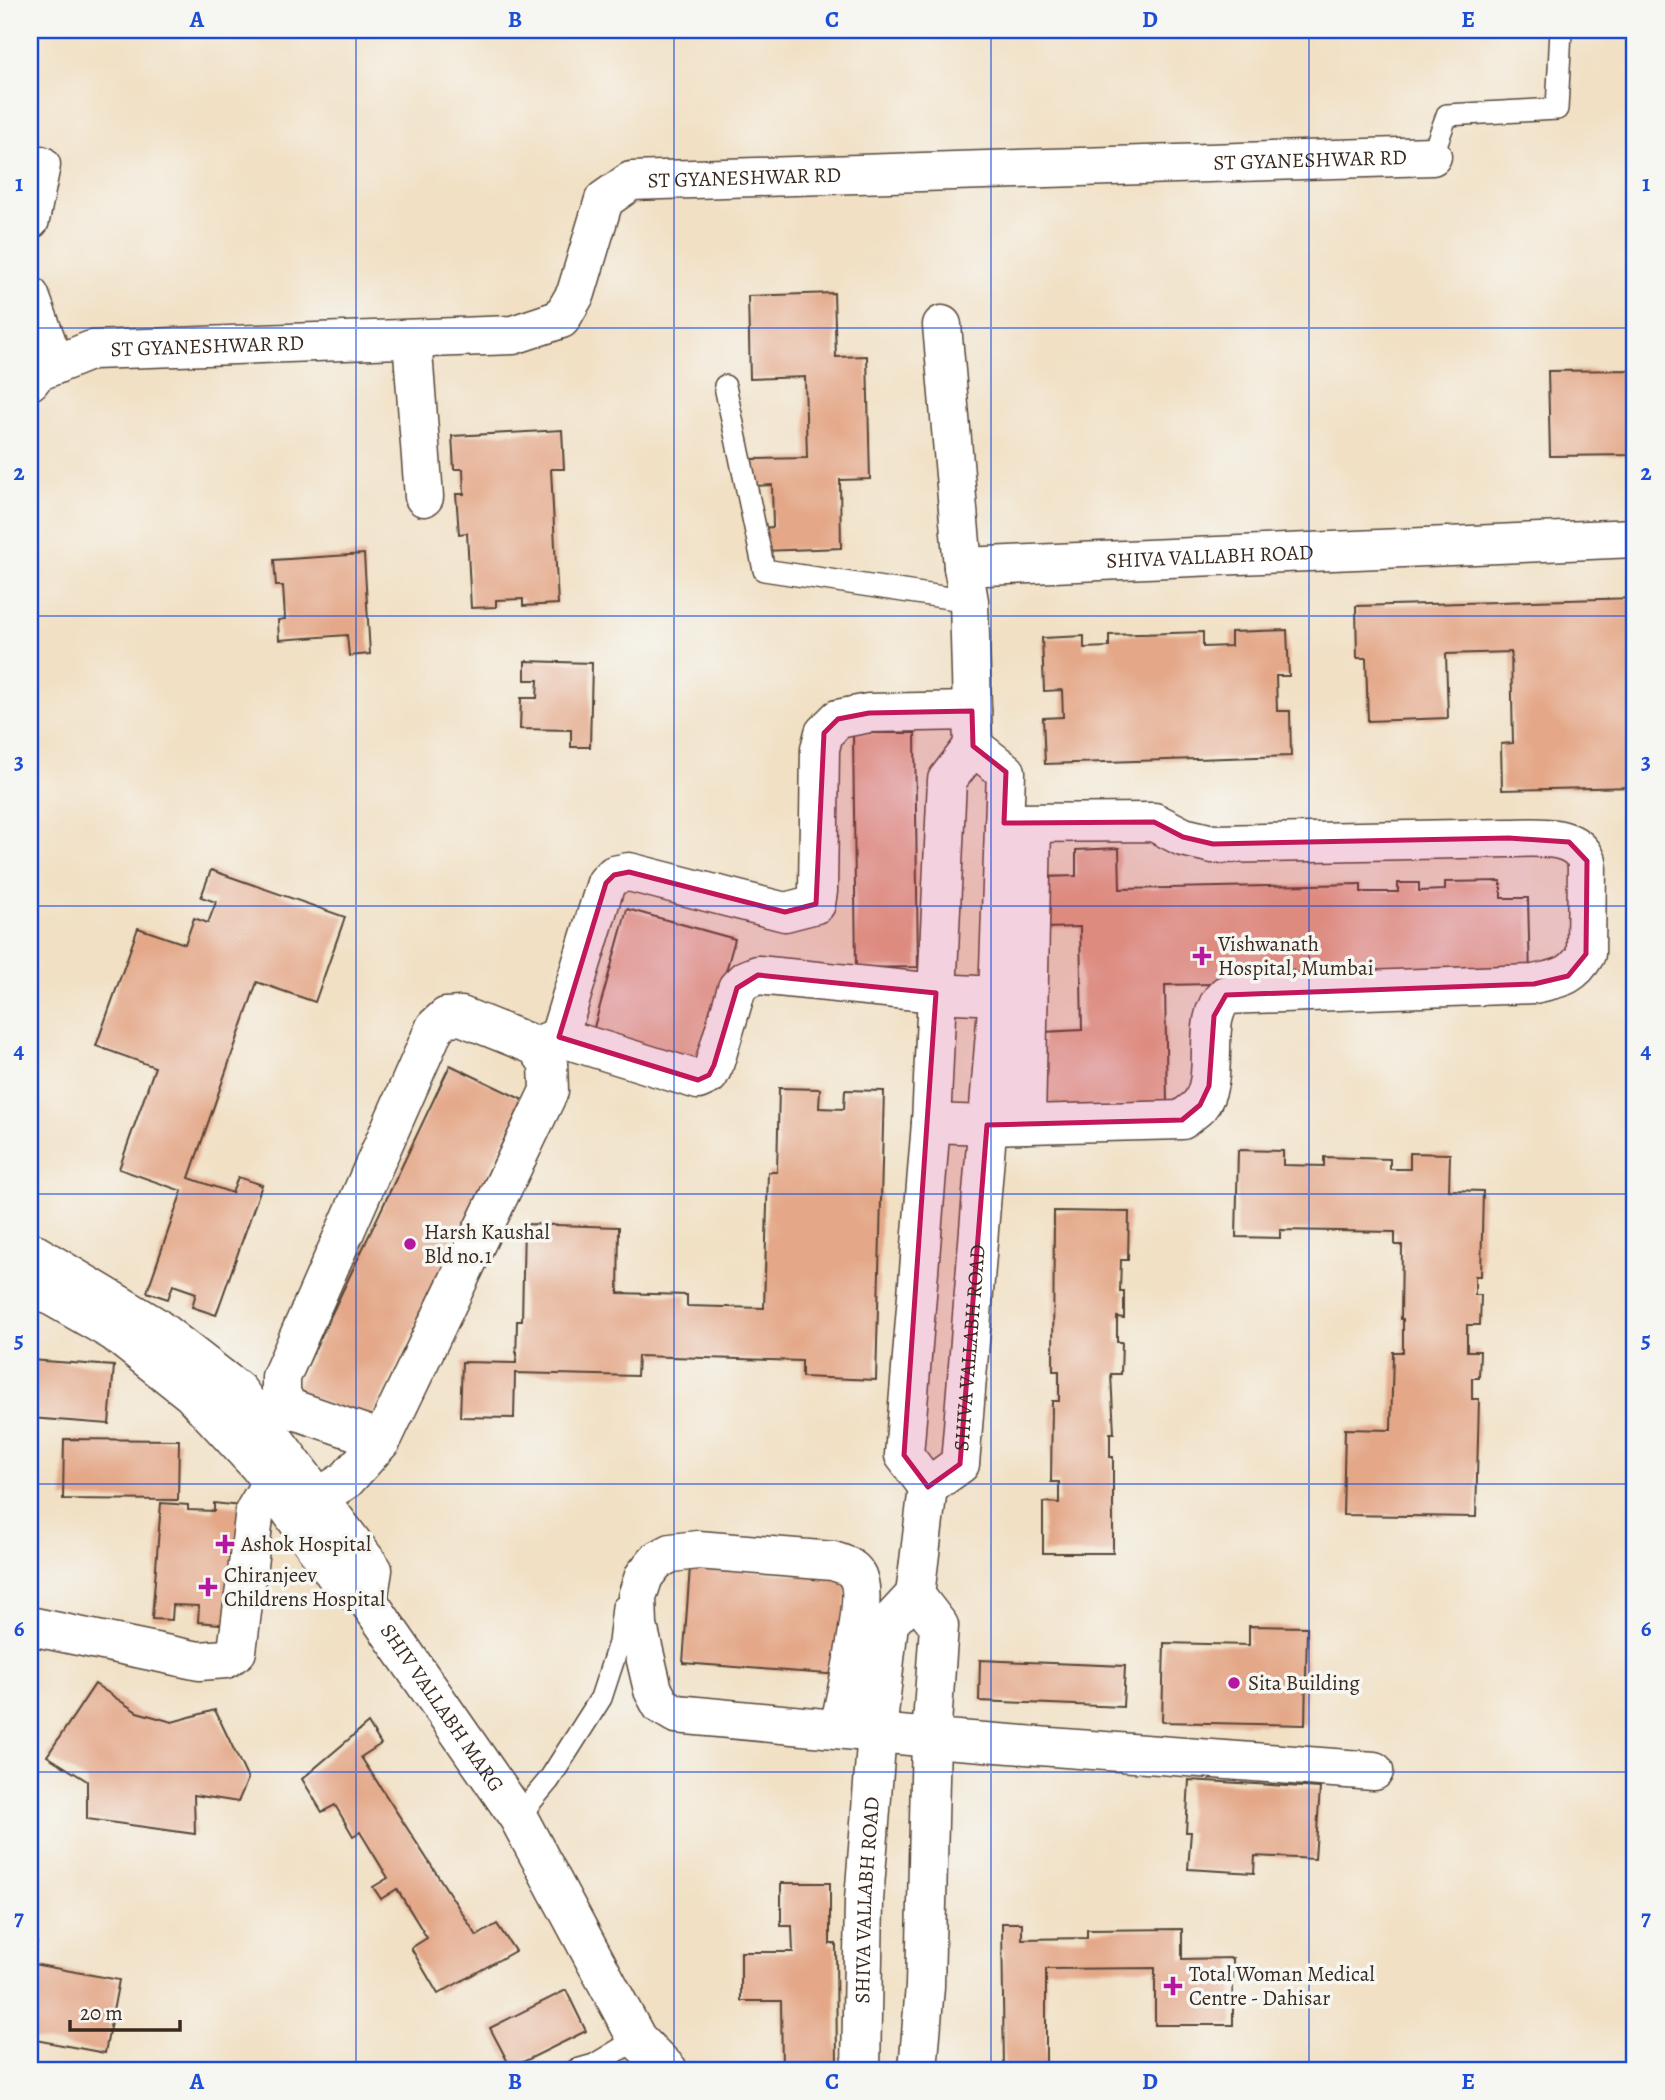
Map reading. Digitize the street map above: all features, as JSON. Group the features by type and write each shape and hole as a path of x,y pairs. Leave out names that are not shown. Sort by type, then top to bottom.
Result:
{"street":[{"name":"ST GYANESHWAR RD","path":"42,373 92,351 513,335 561,319 576,293 604,200 631,181 1432,156"},
{"path":"30,220 41,165"},
{"path":"30,296 42,373"},
{"path":"918,2070 925,1973 930,1738 939,1626 915,1595 928,1487 905,1455 931,1123 947,780 973,728 966,584 942,326"},
{"path":"412,339 424,497"},
{"name":"SHIVA VALLABH ROAD","path":"966,584 1635,538"},
{"path":"319,1497 346,1480 382,1440 550,1091 547,1041 606,883 614,875 629,872 785,912 816,904 820,749 824,733 838,719 869,713 973,728"},
{"name":"SHIVA VALLABH ROAD","path":"928,1487 960,1464 998,996 1018,824 1006,772 973,728"},
{"path":"931,1123 987,1125 1026,1124 1182,1120 1200,1105 1209,1086 1214,1016 1219,1002 1226,995 1534,984 1568,976 1579,967 1586,954 1587,861 1583,852 1569,842 1552,839 1213,844 1183,837 1154,822 1018,824 1026,1124"},
{"path":"382,1440 289,1408 281,1394 281,1377 435,1027 446,1017 461,1016 698,1080 709,1076 714,1065 737,988 745,980 758,975 936,993 998,996"},
{"path":"926,1192 981,1194"},
{"path":"30,1251 153,1325 238,1391 373,1570 368,1601 341,1583 259,1466 192,1394 114,1332 30,1284"},
{"path":"911,1379 966,1380"},
{"path":"30,1626 198,1661 226,1659 237,1651 255,1510 271,1483"},
{"path":"839,1729 861,1609 858,1575 848,1566 833,1561 698,1550 671,1553 656,1561 644,1576 637,1597 638,1626 653,1690 661,1705 676,1714 930,1738 1374,1771"},
{"name":"SHIVA VALLABH ROAD","path":"861,2070 864,1900 877,1732 890,1623 915,1595"},
{"name":"SHIV VALLABH MARG","path":"368,1601 518,1817 637,2039 668,2070"}],"lane":[{"path":"1432,156 1447,115 1557,109 1561,30"},
{"path":"725,386 764,570 966,584"},
{"path":"518,1817 550,1780 601,1698 619,1643 624,1591"},
{"path":"576,2070 594,2065 637,2039"}],"highlighted area":[{"path":"972,711 973,746 1006,772 1004,823 1154,822 1183,837 1213,844 1509,838 1569,842 1587,861 1586,954 1568,976 1534,984 1226,995 1214,1016 1209,1086 1200,1105 1182,1120 987,1125 960,1464 928,1487 904,1455 936,993 758,975 737,988 714,1065 709,1075 698,1080 559,1037 606,883 614,875 629,872 785,912 816,904 824,733 838,719 869,713"}],"building":[{"path":"834,293 836,357 867,356 870,479 840,480 841,548 763,551 762,528 773,527 772,485 754,486 752,459 807,458 805,377 750,379 748,296"},
{"path":"1635,370 1635,455 1550,456 1548,371"},
{"path":"562,430 564,469 551,469 558,604 523,606 523,599 496,600 496,607 471,608 467,533 459,534 456,494 464,494 463,469 454,469 452,436"},
{"path":"364,554 370,654 349,656 347,635 279,640 278,620 285,619 283,586 276,586 274,560"},
{"path":"1635,598 1635,787 1502,790 1501,744 1513,743 1511,652 1446,654 1448,718 1368,721 1366,658 1357,658 1356,606"},
{"path":"1287,630 1289,676 1276,676 1277,711 1290,711 1291,756 1045,764 1043,718 1063,717 1062,690 1044,691 1042,638 1084,636 1084,648 1109,647 1109,635 1203,632 1203,647 1231,646 1231,632"},
{"path":"525,661 592,663 590,747 571,747 571,730 520,729 521,698 537,698 538,680 525,680"},
{"path":"853,733 915,733 918,967 856,968"},
{"path":"1119,848 1120,889 1361,884 1361,892 1398,892 1398,883 1419,883 1419,891 1445,890 1445,882 1501,881 1501,898 1528,898 1530,977 1294,983 1293,970 1257,971 1258,983 1165,985 1167,1105 1045,1107 1043,1032 1082,1030 1080,927 1043,928 1042,877 1076,876 1076,850"},
{"path":"211,870 345,917 315,1002 257,982 189,1178 232,1193 238,1177 262,1185 216,1315 192,1307 196,1293 173,1285 168,1299 147,1292 182,1191 119,1169 155,1067 96,1046 138,928 185,944 194,918 208,923 216,902 201,897"},
{"path":"627,909 735,939 699,1068 591,1038"},
{"name":"Harsh Kaushal Bld no.1","path":"450,1065 523,1100 369,1423 296,1389"},
{"path":"779,1088 820,1089 819,1108 844,1109 845,1090 884,1091 876,1380 802,1377 802,1361 638,1356 637,1376 515,1373 514,1418 460,1417 462,1362 516,1363 517,1321 522,1321 524,1224 619,1227 618,1293 687,1295 687,1306 764,1308 768,1172 777,1172"},
{"path":"1238,1150 1283,1151 1283,1165 1324,1166 1324,1157 1390,1159 1390,1169 1410,1169 1410,1153 1450,1154 1449,1190 1483,1191 1481,1276 1475,1276 1475,1295 1481,1295 1480,1325 1467,1325 1467,1351 1480,1351 1479,1378 1472,1378 1472,1399 1479,1399 1476,1517 1343,1515 1345,1429 1391,1430 1393,1352 1403,1352 1402,1245 1395,1245 1395,1232 1280,1230 1280,1238 1236,1237"},
{"path":"1054,1211 1129,1212 1128,1260 1121,1260 1120,1291 1124,1291 1124,1318 1117,1317 1117,1342 1122,1342 1121,1374 1111,1374 1114,1433 1110,1433 1110,1457 1113,1457 1113,1553 1043,1553 1043,1502 1059,1503 1059,1482 1051,1482 1052,1401 1059,1401 1059,1371 1053,1371"},
{"path":"30,1360 114,1366 109,1424 30,1418"},
{"path":"64,1439 179,1440 178,1500 63,1499"},
{"path":"161,1503 188,1505 188,1510 214,1511 214,1503 240,1506 230,1625 198,1622 199,1606 173,1605 172,1620 152,1619"},
{"path":"690,1567 847,1578 840,1675 683,1663"},
{"name":"Sita Building","path":"1249,1626 1307,1627 1305,1725 1162,1722 1164,1643 1249,1645"},
{"path":"980,1660 1125,1666 1123,1707 979,1701"},
{"path":"95,1684 137,1712 172,1722 215,1710 248,1779 238,1802 194,1795 195,1834 87,1819 87,1781 47,1756"},
{"path":"368,1723 381,1744 361,1757 477,1936 497,1924 515,1951 438,1994 411,1948 427,1938 397,1889 381,1899 373,1887 388,1878 360,1832 353,1836 335,1805 322,1812 302,1779"},
{"path":"1189,1780 1320,1788 1315,1859 1255,1856 1254,1873 1188,1869 1191,1832 1186,1832"},
{"path":"781,1883 830,1883 830,1944 836,1944 837,2070 782,2070 781,2001 741,2001 741,1952 793,1952 792,1926 781,1926"},
{"path":"1002,1923 1022,1923 1022,1939 1087,1938 1087,1930 1182,1929 1182,1959 1233,1958 1233,2025 1155,2025 1155,1968 1046,1969 1046,2070 1004,2070"},
{"path":"30,1940 37,1942 33,1964 119,1980 105,2053 30,2039"},
{"path":"566,1990 586,2031 511,2068 490,2028"}],"place":[{"name":"Vishwanath Hospital, Mumbai","path":"1202,956"},
{"name":"Harsh Kaushal Bld no.1","path":"410,1244"},
{"name":"Ashok Hospital","path":"225,1544"},
{"name":"Chiranjeev Childrens Hospital","path":"208,1587"},
{"name":"Sita Building","path":"1234,1683"},
{"name":"Total Woman Medical Centre - Dahisar","path":"1173,1986"}]}
